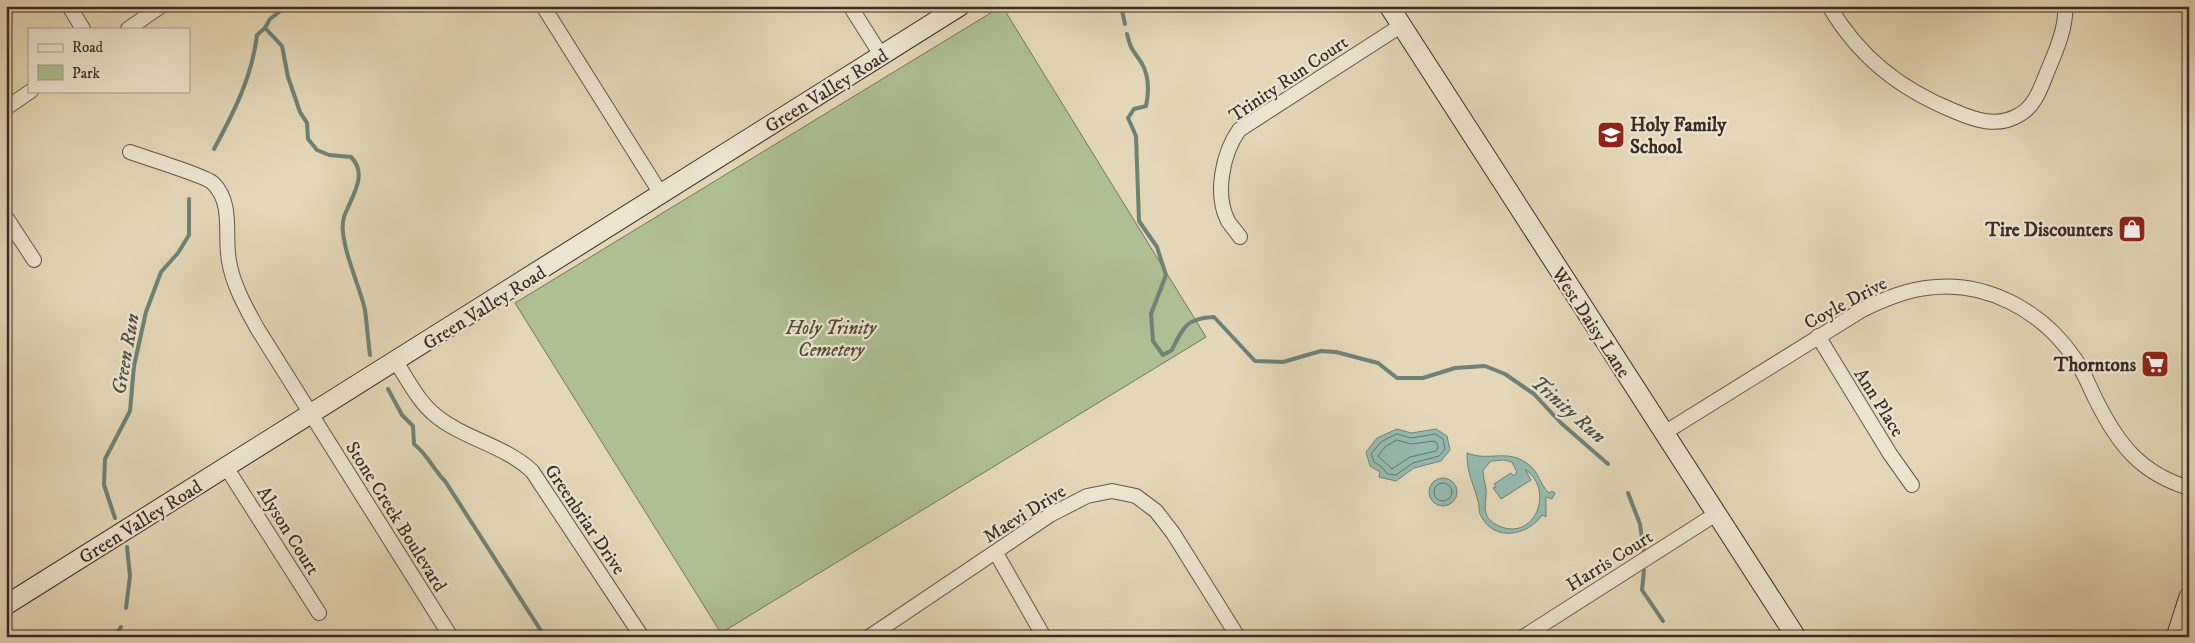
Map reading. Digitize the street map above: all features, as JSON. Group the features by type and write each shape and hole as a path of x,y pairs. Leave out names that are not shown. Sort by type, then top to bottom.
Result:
{"street":[{"path":"68,6 82,28"},
{"path":"129,28 161,6"},
{"path":"543,6 660,194"},
{"path":"850,6 881,55"},
{"name":"Green Valley Road","path":"6,605 396,362 960,6"},
{"name":"West Daisy Lane","path":"1389,6 1796,637"},
{"path":"1829,6 1881,70 1908,90 1923,99 1969,118 1996,122 2020,114 2038,94 2060,38 2064,6"},
{"name":"Trinity Run Court","path":"1240,237 1227,220 1222,198 1226,155 1229,144 1239,130 1402,25"},
{"path":"6,108 30,92"},
{"name":"Stone Creek Boulevard","path":"130,152 212,182 222,198 228,216 229,260 238,292 257,328 451,637"},
{"path":"6,217 34,260"},
{"name":"Coyle Drive","path":"1664,433 1862,310 1893,295 1942,286 1989,293 2028,311 2058,337 2076,360 2108,424 2132,457 2162,478 2189,488"},
{"name":"Ann Place","path":"1818,336 1890,454 1912,485"},
{"name":"Greenbriar Drive","path":"396,362 413,388 435,415 447,424 520,460 532,471 642,637"},
{"name":"Alyson Court","path":"226,467 319,613"},
{"name":"Maevi Drive","path":"869,637 1050,515 1087,496 1112,491 1136,496 1156,511 1173,533 1238,637"},
{"name":"Harris Court","path":"1523,637 1716,514"},
{"path":"996,553 1044,637"},
{"path":"2176,637 2189,596"}],"green space":[{"name":"Holy Trinity Cemetery","path":"1002,6 1206,337 721,633 515,303"}],"water":[{"path":"1397,429 1411,433 1436,429 1447,436 1450,450 1441,461 1414,468 1396,481 1379,477 1380,472 1370,466 1366,452 1377,438"},
{"path":"1467,453 1483,456 1512,457 1528,464 1535,471 1546,490 1549,493 1552,491 1555,493 1552,499 1546,497 1546,517 1542,515 1528,528 1520,531 1502,533 1494,530 1480,514 1479,503 1467,460","holes":["1504,460 1512,462 1517,472 1514,476 1511,473 1494,484 1496,487 1493,488 1501,499 1531,480 1525,469 1534,478 1539,489 1540,501 1537,512 1531,521 1522,527 1511,529 1497,525 1487,516 1483,470 1491,461"]},
{"path":"1443,478 1453,482 1457,492 1453,502 1443,506 1433,502 1429,492 1433,482"}],"waterway":[{"name":"Green Run","path":"214,149 235,108 246,80 255,50 257,35 265,28 270,19 287,6"},
{"name":"Trinity Run","path":"1121,6 1125,24"},
{"path":"265,28 282,46 288,77 300,112 307,123 308,139 317,150 329,155 351,157 356,164 359,179 344,217 343,226 346,250 365,310 370,355"},
{"name":"Trinity Run","path":"1127,34 1132,49 1144,67 1148,84 1146,106 1134,109 1128,118 1136,136 1139,221 1157,247 1166,275 1151,314 1153,341 1163,355 1172,350 1179,335 1187,325 1198,319 1214,317 1255,361 1283,362 1321,351 1336,352 1378,363 1397,378 1423,378 1455,368 1485,366 1505,374 1534,394 1561,423 1608,464"},
{"name":"Green Run","path":"115,518 104,485 105,459 130,411 134,366 146,312 161,272 178,253 189,235 189,199"},
{"path":"388,389 402,415 413,426 414,444 445,481 545,637"},
{"name":"Trinity Run","path":"1628,493 1640,524 1644,553"},
{"name":"Green Run","path":"126,608 130,576 127,547"},
{"name":"Trinity Run","path":"1644,570 1642,590 1663,621"},
{"name":"Green Run","path":"114,637 121,627"}],"place":[{"name":"Holy Family School","path":"1611,135"},
{"name":"Tire Discounters","path":"2132,229"},
{"name":"Thorntons","path":"2155,364"}]}
